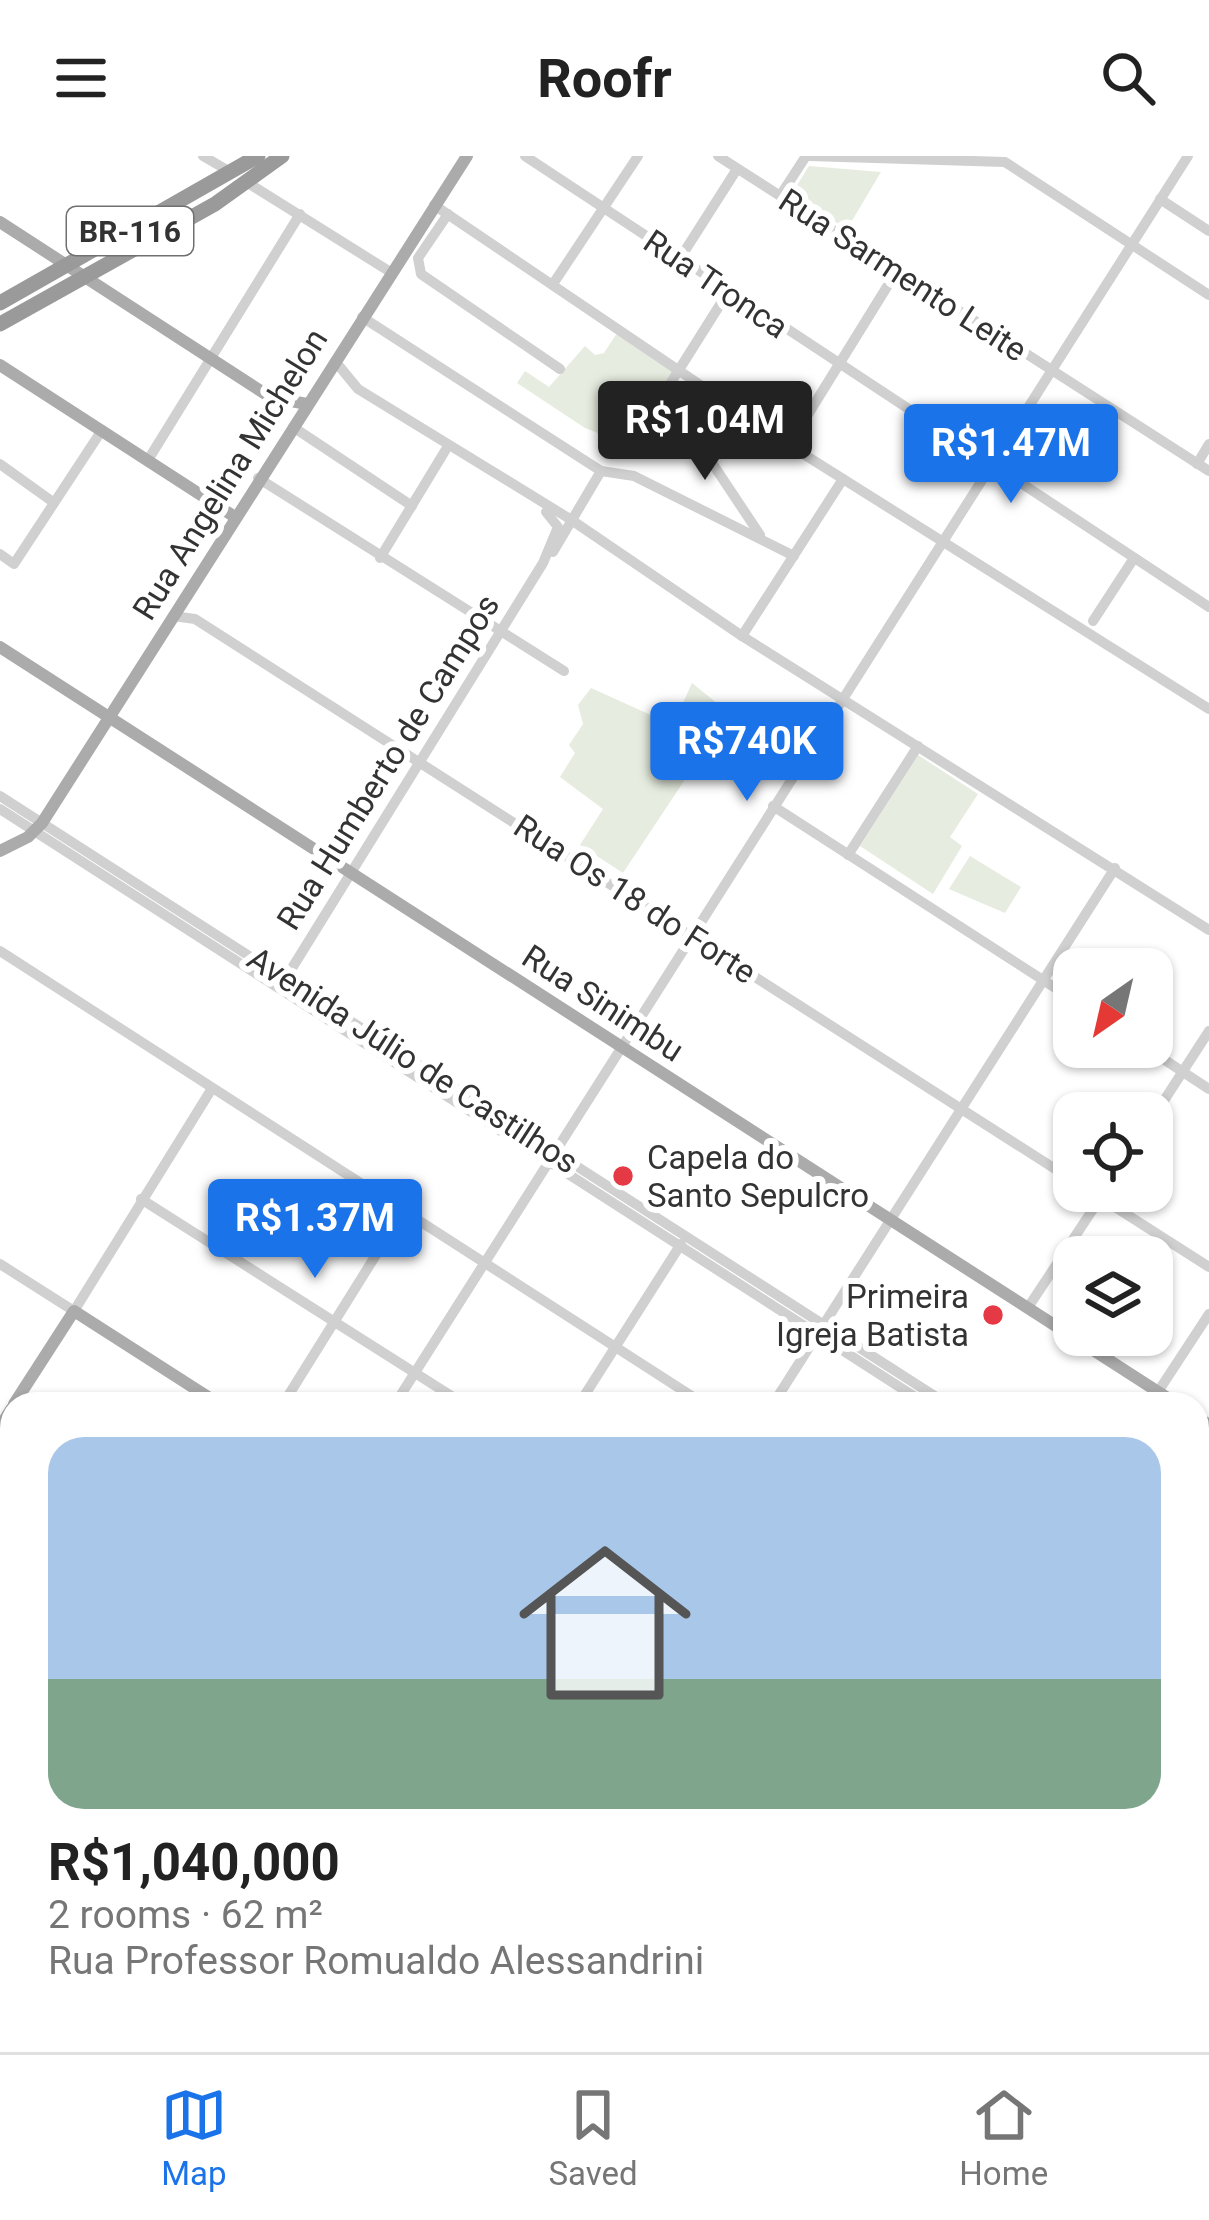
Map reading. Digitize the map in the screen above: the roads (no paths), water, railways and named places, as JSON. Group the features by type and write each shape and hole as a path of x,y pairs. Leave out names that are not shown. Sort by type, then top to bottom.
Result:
{"highway":[{"name":"BR-116","path":"0,304 225,165 257,156"},
{"name":"BR-116","path":"0,324 248,183 282,156"}],"main road":[{"name":"Rua Angelina Michelon","path":"38,827 466,156"},
{"path":"0,222 270,397 307,404"},
{"path":"0,365 235,517"},
{"name":"Rua Sinimbu","path":"0,647 1029,1306 1146,1392"},
{"path":"1,849 38,827"},
{"path":"22,1392 74,1311 200,1392"}],"street":[{"path":"203,156 225,165"},
{"name":"Rua Tronca","path":"525,156 1209,607"},
{"path":"554,284 638,156"},
{"name":"Rua Sarmento Leite","path":"718,156 1209,471"},
{"path":"781,196 807,156 1004,162 1209,295"},
{"path":"402,1392 1188,156"},
{"path":"680,260 737,169"},
{"path":"248,183 392,273"},
{"path":"1160,199 1209,231"},
{"path":"434,205 789,445 1209,709"},
{"path":"148,460 300,214"},
{"path":"448,214 418,258 421,274 560,369"},
{"path":"789,445 898,269"},
{"path":"728,292 666,386 667,398 760,535"},
{"path":"362,317 601,471 634,476 794,556"},
{"path":"334,360 358,389 1209,929"},
{"path":"322,382 358,389"},
{"path":"293,427 412,506"},
{"path":"0,554 14,564 102,430"},
{"path":"1197,464 1209,444"},
{"path":"380,558 448,446"},
{"path":"0,464 53,502"},
{"name":"Rua Humberto de Campos","path":"282,984 601,471"},
{"path":"258,478 564,671"},
{"path":"742,636 843,479"},
{"path":"536,502 558,527 543,563"},
{"path":"1094,621 1134,558"},
{"name":"Rua Os 18 do Forte","path":"184,599 195,619"},
{"name":"Rua Os 18 do Forte","path":"173,616 195,619 1053,1167"},
{"path":"848,855 918,746"},
{"name":"Avenida Júlio de Castilhos","path":"0,796 38,827 916,1392"},
{"path":"772,806 1053,986"},
{"name":"Avenida Júlio de Castilhos","path":"0,809 38,827"},
{"path":"781,1392 1115,868"},
{"path":"0,954 685,1392"},
{"path":"1170,1092 1209,1031"},
{"path":"1173,1065 1209,1089"},
{"path":"0,1264 74,1311 211,1090"},
{"path":"141,1199 446,1392"},
{"path":"291,1392 404,1210"},
{"path":"1029,1306 1086,1212"},
{"path":"1126,1212 1209,1267"},
{"path":"587,1392 683,1241"},
{"path":"1158,1392 1209,1314"},
{"path":"390,1356 412,1359 428,1350"}],"place":[{"name":"Capela do Santo Sepulcro","path":"623,1176"},
{"name":"Primeira Igreja Batista","path":"993,1315"}]}
